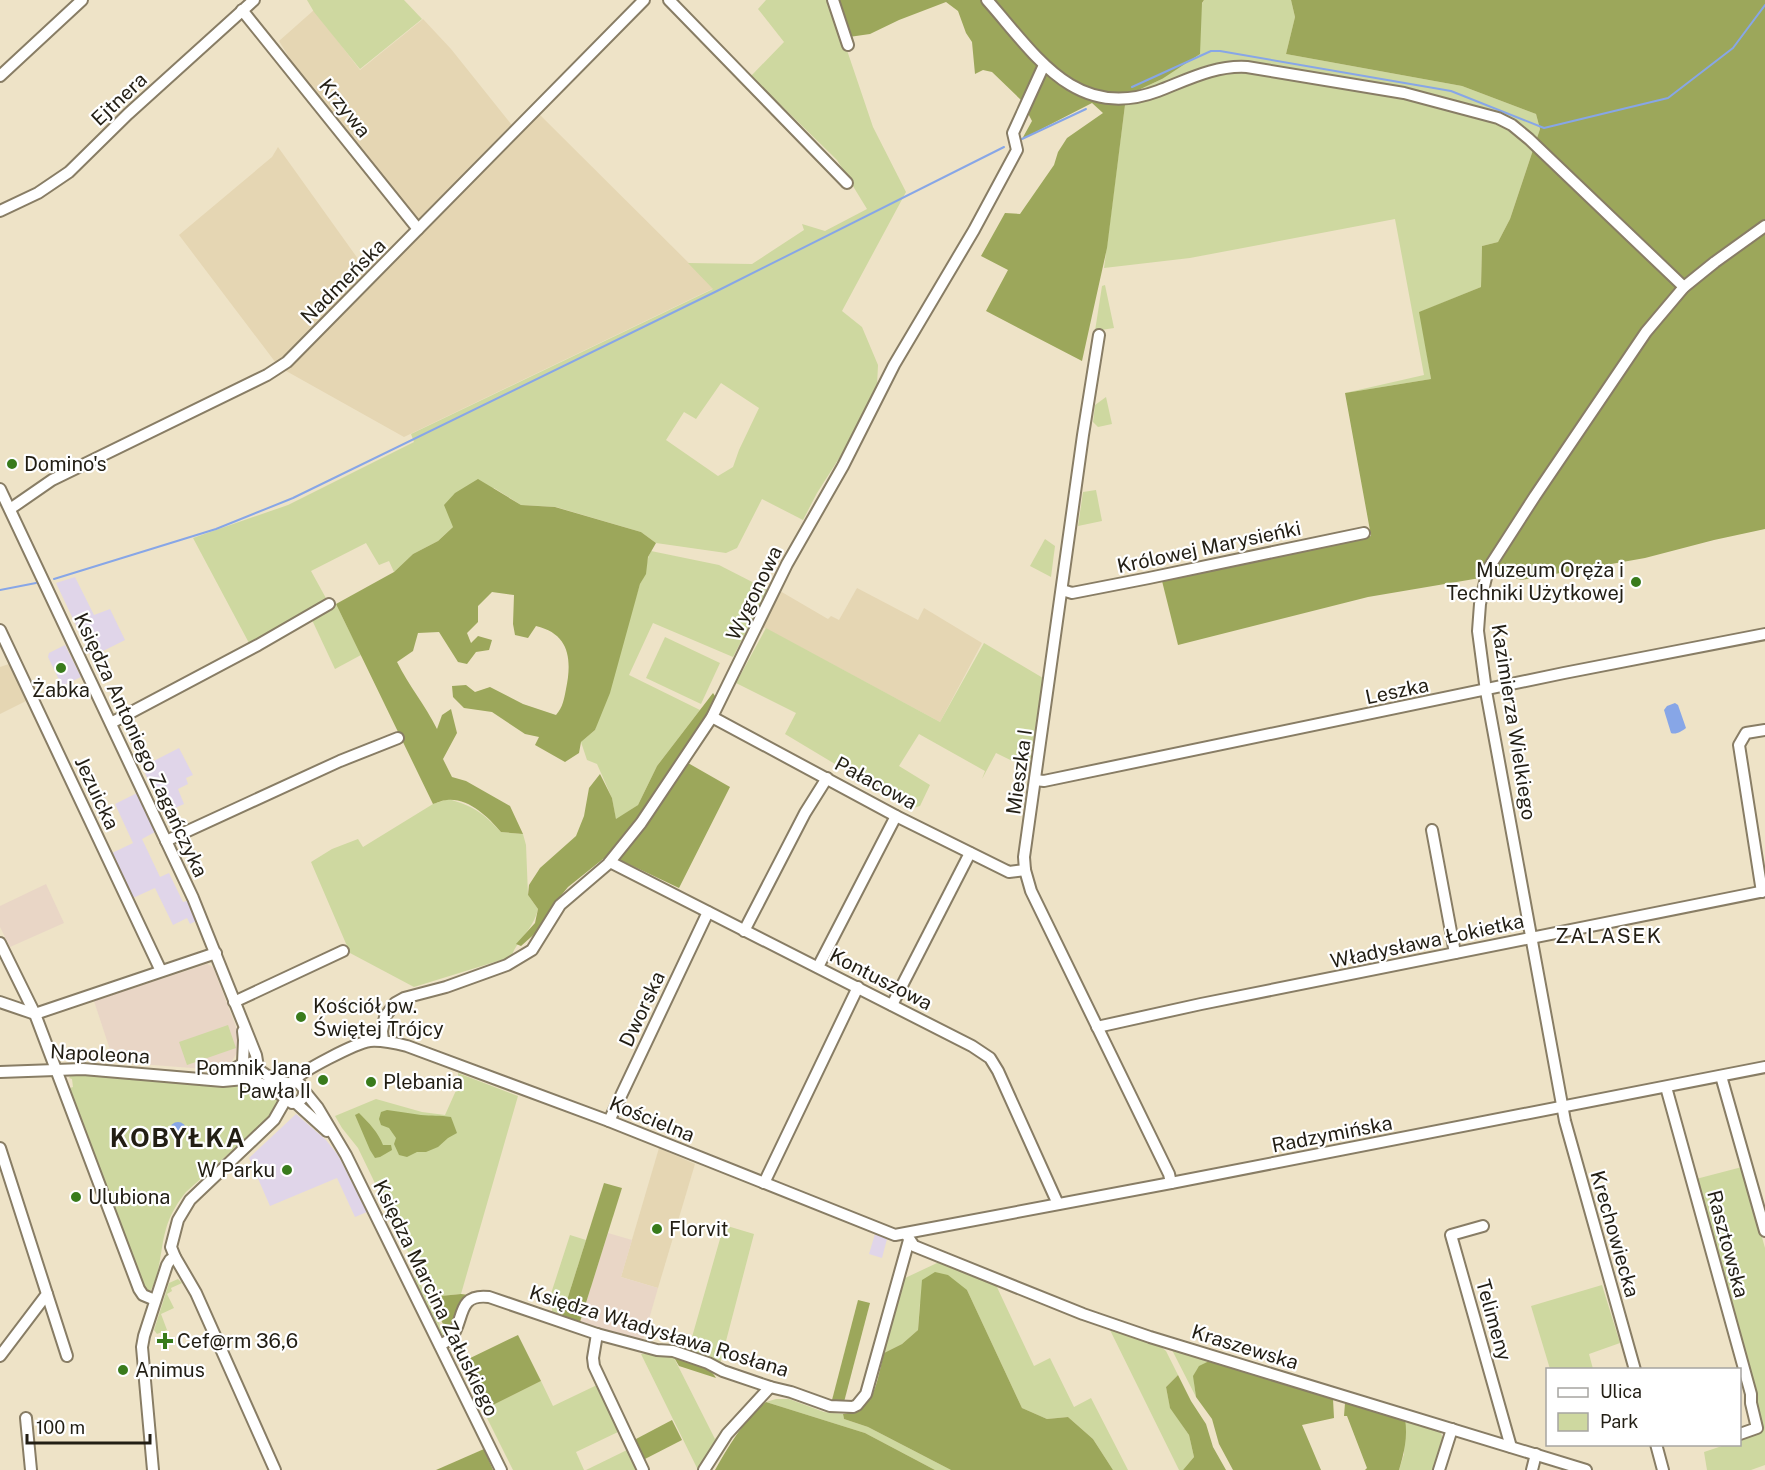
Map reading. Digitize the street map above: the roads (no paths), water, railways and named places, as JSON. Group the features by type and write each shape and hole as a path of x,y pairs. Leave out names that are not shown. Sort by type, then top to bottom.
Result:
{"street":[{"path":"0,76 82,0"},
{"name":"Ejtnera","path":"0,211 38,193 69,172 128,114 254,0"},
{"name":"Nadmeńska","path":"10,509 52,480 278,369 644,0"},
{"path":"669,0 847,183"},
{"path":"833,0 848,45"},
{"path":"987,0 1044,64 1063,81 1077,90 1107,98 1125,99 1142,96 1214,70 1241,66 1390,91 1489,115 1512,125 1529,139 1684,287"},
{"name":"Krzywa","path":"242,10 418,229"},
{"name":"Wygonowa","path":"382,1036 388,1011 404,998 447,987 507,965 532,950 541,939 560,905 610,862 641,824 712,717 787,564 843,466 894,365 974,230 1017,150 1013,133 1044,64"},
{"name":"Kazimierza Wielkiego","path":"1562,1107 1486,691 1478,631 1480,604 1488,569 1646,332 1684,287 1765,226"},
{"name":"Mieszka I","path":"1099,335 1024,857 1025,870 1031,891 1169,1174 1171,1184"},
{"name":"Księdza Antoniego Zagańczyka","path":"0,489 166,841 216,953 253,1047 258,1066"},
{"name":"Królowej Marysieńki","path":"1062,590 1072,592 1138,580 1364,533"},
{"path":"111,723 258,645 329,604"},
{"name":"Jezuicka","path":"0,630 161,971"},
{"name":"Leszka","path":"1035,780 1044,781 1765,634"},
{"name":"Pałacowa","path":"712,717 896,816 1008,872 1025,870"},
{"path":"1764,892 1739,745 1746,733 1765,730"},
{"path":"166,841 340,761 398,738"},
{"path":"744,931 805,813 827,778"},
{"path":"818,967 896,816"},
{"path":"1432,830 1455,952"},
{"path":"892,1005 970,853"},
{"name":"Kontuszowa","path":"610,862 858,987 972,1046 990,1058 1008,1090 1058,1204"},
{"name":"Władysława Łokietka","path":"1097,1027 1455,952 1764,892"},
{"name":"Dworska","path":"609,1121 708,912"},
{"path":"0,943 35,1014 139,1289 143,1294 155,1300"},
{"path":"234,1002 343,951"},
{"path":"0,1002 35,1014 216,953"},
{"path":"764,1183 858,987"},
{"name":"Księdza Antoniego Zagańczyka","path":"241,1019 244,1040 242,1064"},
{"path":"289,1100 301,1101 311,1076 382,1036"},
{"name":"Kościelna","path":"290,1082 307,1070 382,1036 609,1121 887,1232 907,1237"},
{"path":"258,1066 258,1076 247,1080 239,1073 242,1064 249,1060 258,1066 272,1079 300,1083 305,1090"},
{"name":"Napoleona","path":"198,1078 222,1075 242,1064"},
{"name":"Radzymińska","path":"907,1237 1058,1204 1171,1184 1765,1067"},
{"name":"Napoleona","path":"0,1071 54,1068 223,1081 247,1080"},
{"path":"1721,1076 1765,1231"},
{"name":"Księdza Marcina Załuskiego","path":"247,1080 269,1086 339,1141"},
{"path":"275,1470 196,1293 171,1247 174,1230 182,1210 211,1179 282,1115 289,1100 285,1086 290,1082"},
{"name":"Rasztowska","path":"1666,1087 1751,1394 1757,1428 1741,1434"},
{"name":"Księdza Marcina Załuskiego","path":"305,1090 339,1141 501,1470"},
{"name":"Krechowiecka","path":"1562,1107 1634,1368"},
{"path":"0,1148 67,1356"},
{"name":"Telimeny","path":"1483,1226 1451,1235 1511,1447"},
{"name":"Księdza Władysława Rosłana","path":"440,1345 450,1340 468,1301 483,1296 597,1334 657,1350 673,1351 770,1387 830,1406 847,1408 857,1405 866,1394 907,1237"},
{"name":"Kraszewska","path":"907,1237 914,1246 1083,1314 1341,1396 1586,1470"},
{"path":"153,1470 142,1347 167,1265 175,1257"},
{"path":"0,1356 47,1294"},
{"path":"597,1334 594,1366 643,1470"},
{"path":"704,1470 727,1434 770,1387"},
{"path":"26,1418 31,1470"},
{"path":"1439,1470 1452,1429"},
{"path":"1657,1446 1664,1470"},
{"path":"1532,1470 1536,1454"}],"water":[{"path":"1675,703 1678,705 1686,728 1671,733 1664,710"},
{"path":"178,1122 186,1130 178,1138 170,1130"}],"waterway":[{"path":"1132,87 1211,51 1220,51 1451,91 1544,128 1668,98 1733,48 1765,5"},
{"path":"1022,139 1086,109"},
{"path":"54,579 216,529 293,498 715,292 1004,147"},
{"path":"0,590 36,583"}],"place":[{"name":"Domino's","path":"12,464"},
{"name":"Muzeum Oręża i Techniki Użytkowej","path":"1636,582"},
{"name":"Żabka","path":"61,668"},
{"name":"Kościół pw. Świętej Trójcy","path":"301,1017"},
{"name":"Pomnik Jana Pawła II","path":"323,1080"},
{"name":"Plebania","path":"371,1082"},
{"name":"W Parku","path":"287,1170"},
{"name":"Ulubiona","path":"76,1197"},
{"name":"Florvit","path":"657,1229"},
{"name":"Cef@rm 36,6","path":"165,1341"},
{"name":"Animus","path":"123,1370"}],"district":[{"name":"ZALASEK","path":"1609,936"},
{"name":"KOBYŁKA","path":"178,1138"}]}
